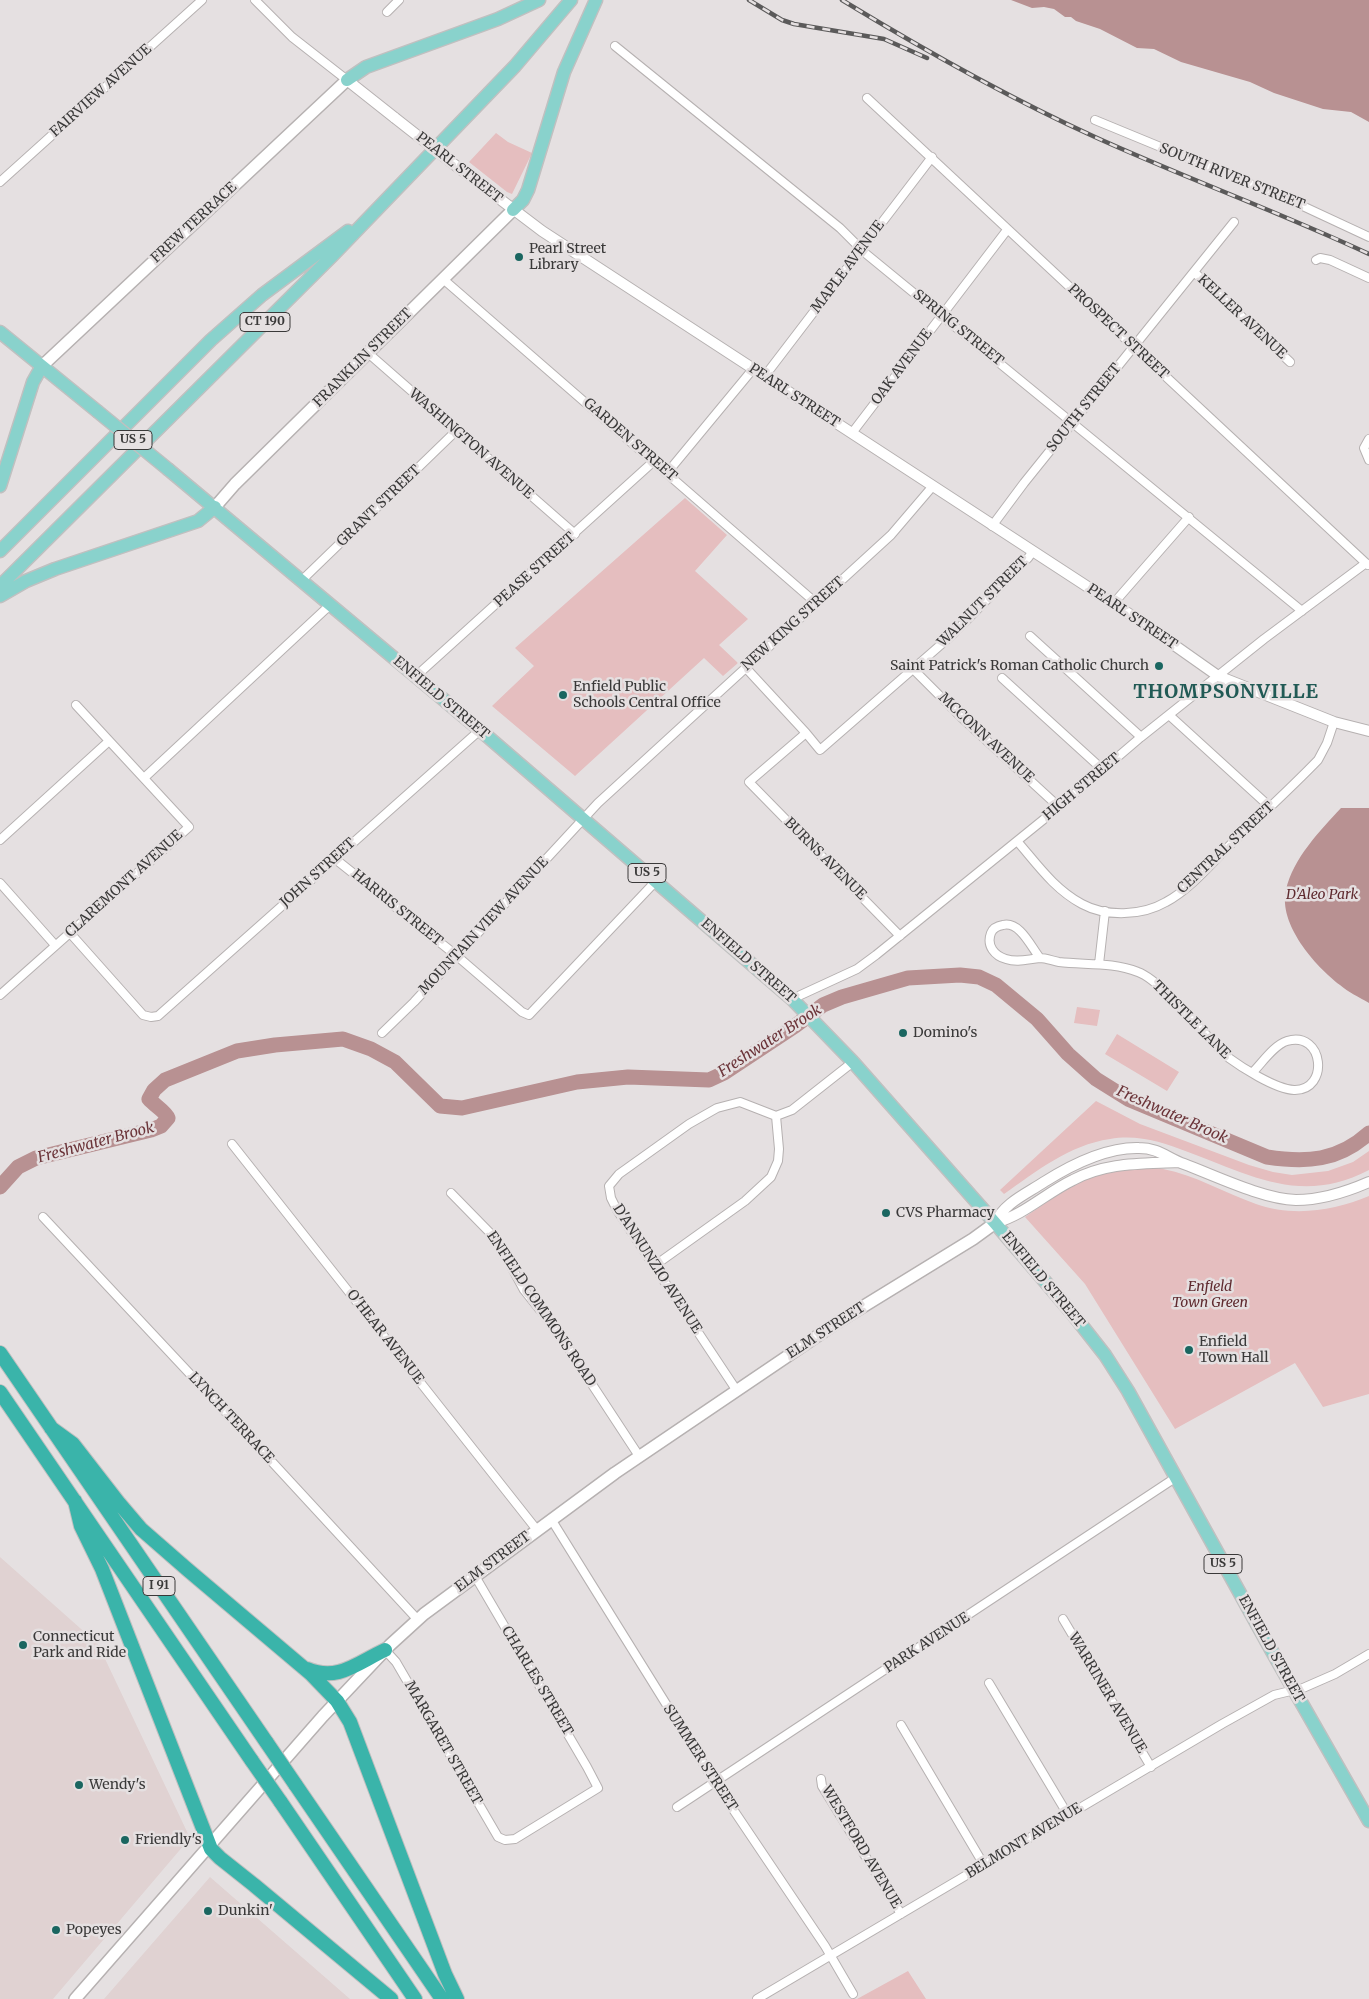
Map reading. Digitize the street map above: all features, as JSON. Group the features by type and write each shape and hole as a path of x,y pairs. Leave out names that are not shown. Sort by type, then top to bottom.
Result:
{"highway":[{"name":"I 91","path":"0,1352 442,1999"},
{"name":"I 91","path":"0,1392 415,1999"},
{"path":"0,1407 22,1424"},
{"path":"51,1428 73,1444 118,1502 149,1536 302,1666 337,1701 350,1722 445,1974 457,1999"},
{"path":"75,1502 81,1526 102,1569 209,1846 220,1858 391,1999"},
{"path":"302,1666 320,1674 335,1674 385,1650"}],"main road":[{"path":"347,80 366,67 498,19 539,0"},
{"name":"CT 190","path":"0,586 291,297 515,66 571,0"},
{"path":"513,210 523,200 528,190 564,72 596,0"},
{"name":"FREW TERRACE","path":"42,366 347,80"},
{"name":"FRANKLIN STREET","path":"215,507 235,484 513,210"},
{"name":"CT 190","path":"0,551 211,340 262,295 370,215"},
{"name":"ENFIELD STREET","path":"0,332 215,507 583,818 792,999 853,1062 996,1223 1062,1300 1105,1355 1132,1399 1293,1689 1369,1821"},
{"path":"0,486 33,382 42,366"},
{"path":"0,596 26,581 48,572 198,521 215,507"},
{"name":"ELM STREET","path":"75,1999 337,1701 385,1650 418,1620 639,1456 838,1322 996,1223"}],"street":[{"name":"FAIRVIEW AVENUE","path":"0,182 202,0"},
{"name":"PEARL STREET","path":"255,0 292,37 513,210 764,377 1033,551 1218,676 1334,722 1369,731"},
{"path":"387,12 399,0"},
{"name":"SPRING STREET","path":"615,46 840,228 1302,611"},
{"name":"PROSPECT STREET","path":"866,98 932,157 1007,230 1367,564"},
{"name":"SOUTH RIVER STREET","path":"1095,120 1294,202 1369,237"},
{"name":"MAPLE AVENUE","path":"764,377 932,157"},
{"name":"SOUTH STREET","path":"992,526 1234,222"},
{"name":"OAK AVENUE","path":"852,433 1007,230"},
{"path":"1316,260 1320,258 1330,260 1369,278"},
{"name":"KELLER AVENUE","path":"1194,272 1290,362"},
{"name":"GARDEN STREET","path":"443,279 816,603"},
{"name":"WASHINGTON AVENUE","path":"368,353 575,534"},
{"path":"667,473 753,369"},
{"name":"GRANT STREET","path":"301,581 456,431"},
{"path":"1369,439 1364,450 1369,460"},
{"name":"PEASE STREET","path":"415,677 654,462"},
{"name":"NEW KING STREET","path":"583,818 891,535 932,487"},
{"path":"1113,604 1188,517"},
{"name":"WALNUT STREET","path":"806,733 820,750 971,616 1033,551"},
{"name":"HIGH STREET","path":"792,999 857,969 1059,807 1141,737 1302,611 1367,564"},
{"path":"76,704 144,778 330,605"},
{"path":"1030,636 1141,737"},
{"path":"746,667 806,733"},
{"name":"MCCONN AVENUE","path":"913,669 961,717 1059,807"},
{"path":"1002,678 1102,769"},
{"path":"1169,715 1270,807"},
{"name":"CENTRAL STREET","path":"1017,841 1049,879 1083,905 1105,911 1135,912 1148,910 1166,902 1195,879 1318,760 1328,743 1334,722"},
{"name":"JOHN STREET","path":"70,933 142,1015 158,1016 480,730"},
{"name":"BURNS AVENUE","path":"806,733 749,782 900,936"},
{"path":"0,840 109,741"},
{"name":"CLAREMONT AVENUE","path":"0,995 189,827 144,778"},
{"name":"MOUNTAIN VIEW AVENUE","path":"382,1033 583,818"},
{"name":"HARRIS STREET","path":"334,858 522,1012 530,1015 656,881"},
{"path":"0,883 55,945"},
{"path":"1099,964 1105,911"},
{"name":"THISTLE LANE","path":"1040,958 1022,933 1013,926 1005,924 996,927 991,933 989,941 991,948 1002,958 1018,961 1040,958 1059,962 1099,964 1138,971 1158,985 1226,1056 1267,1081 1289,1089 1300,1090 1316,1078 1318,1060 1314,1050 1307,1043 1291,1041 1282,1044 1253,1072"},
{"path":"654,1266 745,1201 771,1177 778,1161 779,1149 776,1116 792,1110 853,1062"},
{"name":"D'ANNUNZIO AVENUE","path":"737,1391 611,1198 609,1186 612,1180 689,1124 717,1108 740,1102 776,1116"},
{"name":"O'HEAR AVENUE","path":"232,1144 537,1530"},
{"path":"996,1223 1001,1211 1061,1172 1116,1150 1138,1148 1163,1152 1178,1162 1261,1193 1295,1200 1334,1194 1369,1182"},
{"path":"996,1223 1017,1215 1074,1179 1104,1168 1130,1163 1178,1162"},
{"name":"ENFIELD COMMONS ROAD","path":"451,1193 497,1240 524,1290 559,1334 639,1456"},
{"name":"LYNCH TERRACE","path":"43,1217 249,1436 418,1620"},
{"name":"PARK AVENUE","path":"677,1807 1175,1478"},
{"name":"SUMMER STREET","path":"551,1520 714,1781 831,1955 853,1994"},
{"name":"CHARLES STREET","path":"475,1576 588,1767 598,1788 514,1839 505,1840 498,1837"},
{"name":"WARRINER AVENUE","path":"1063,1619 1151,1767"},
{"name":"MARGARET STREET","path":"385,1650 396,1662 498,1837"},
{"name":"BELMONT AVENUE","path":"757,1999 1274,1695 1303,1688 1335,1674 1369,1654"},
{"path":"989,1683 1068,1815"},
{"path":"901,1725 984,1865"},
{"name":"WESTFORD AVENUE","path":"821,1779 822,1786 901,1914"}],"shaded area":[{"path":"1011,0 1369,0 1369,122 1351,112 1323,109 1274,93 1250,82 1181,62 1154,49 1137,48 1100,29 1076,21 1071,17 1065,17 1054,9 1044,7 1032,8"},
{"name":"D'Aleo Park","path":"1341,808 1369,808 1369,1003 1343,988 1310,956 1293,930 1285,903 1286,890 1290,878 1301,856"},
{"path":"0,1557 98,1644 190,1838 53,1999 0,1999"},
{"path":"210,1877 350,1999 104,1999"}],"green space":[{"path":"496,133 508,142 532,153 512,194 469,162"},
{"path":"685,498 727,535 695,571 748,619 719,645 738,663 723,676 704,658 575,776 492,706 534,666 515,648"},
{"path":"1077,1007 1100,1010 1097,1026 1074,1023"},
{"path":"1117,1034 1179,1072 1167,1091 1105,1054"},
{"path":"1096,1101 1140,1124 1249,1165 1273,1172 1292,1175 1328,1171 1353,1162 1369,1151 1369,1170 1345,1180 1321,1185 1299,1186 1277,1183 1256,1177 1159,1142 1140,1138 1120,1138 1095,1142 1067,1153 1004,1194 1000,1190"},
{"name":"Enfield Town Green","path":"1116,1168 1151,1168 1175,1172 1244,1200 1284,1210 1328,1209 1369,1196 1369,1394 1323,1407 1295,1363 1175,1429 1085,1284 1025,1217 1073,1184"},
{"path":"908,1971 926,1999 857,1999"}],"waterway":[{"name":"Freshwater Brook","path":"0,1187 18,1167 36,1158 161,1126 168,1118 149,1099 154,1090 165,1080 237,1051 275,1045 343,1039 371,1049 395,1062 440,1106 462,1108 577,1082 628,1077 709,1080 724,1073 823,1005 842,997 908,978 960,975 979,977 996,985 1037,1019 1068,1054 1096,1079 1128,1099 1267,1157 1295,1160 1321,1158 1346,1149 1369,1133"}],"railway":[{"path":"749,0 782,20 794,24 884,39 927,58"},
{"path":"842,0 966,72 1062,122 1369,254"}],"place":[{"name":"Pearl Street Library","path":"519,257"},
{"name":"Saint Patrick's Roman Catholic Church","path":"1159,666"},
{"name":"Enfield Public Schools Central Office","path":"563,695"},
{"name":"Domino's","path":"903,1033"},
{"name":"CVS Pharmacy","path":"886,1213"},
{"name":"Enfield Town Hall","path":"1189,1350"},
{"name":"Connecticut Park and Ride","path":"23,1645"},
{"name":"Wendy's","path":"79,1785"},
{"name":"Friendly's","path":"125,1840"},
{"name":"Dunkin'","path":"208,1911"},
{"name":"Popeyes","path":"56,1930"}],"district":[{"name":"THOMPSONVILLE","path":"1226,693"}]}
